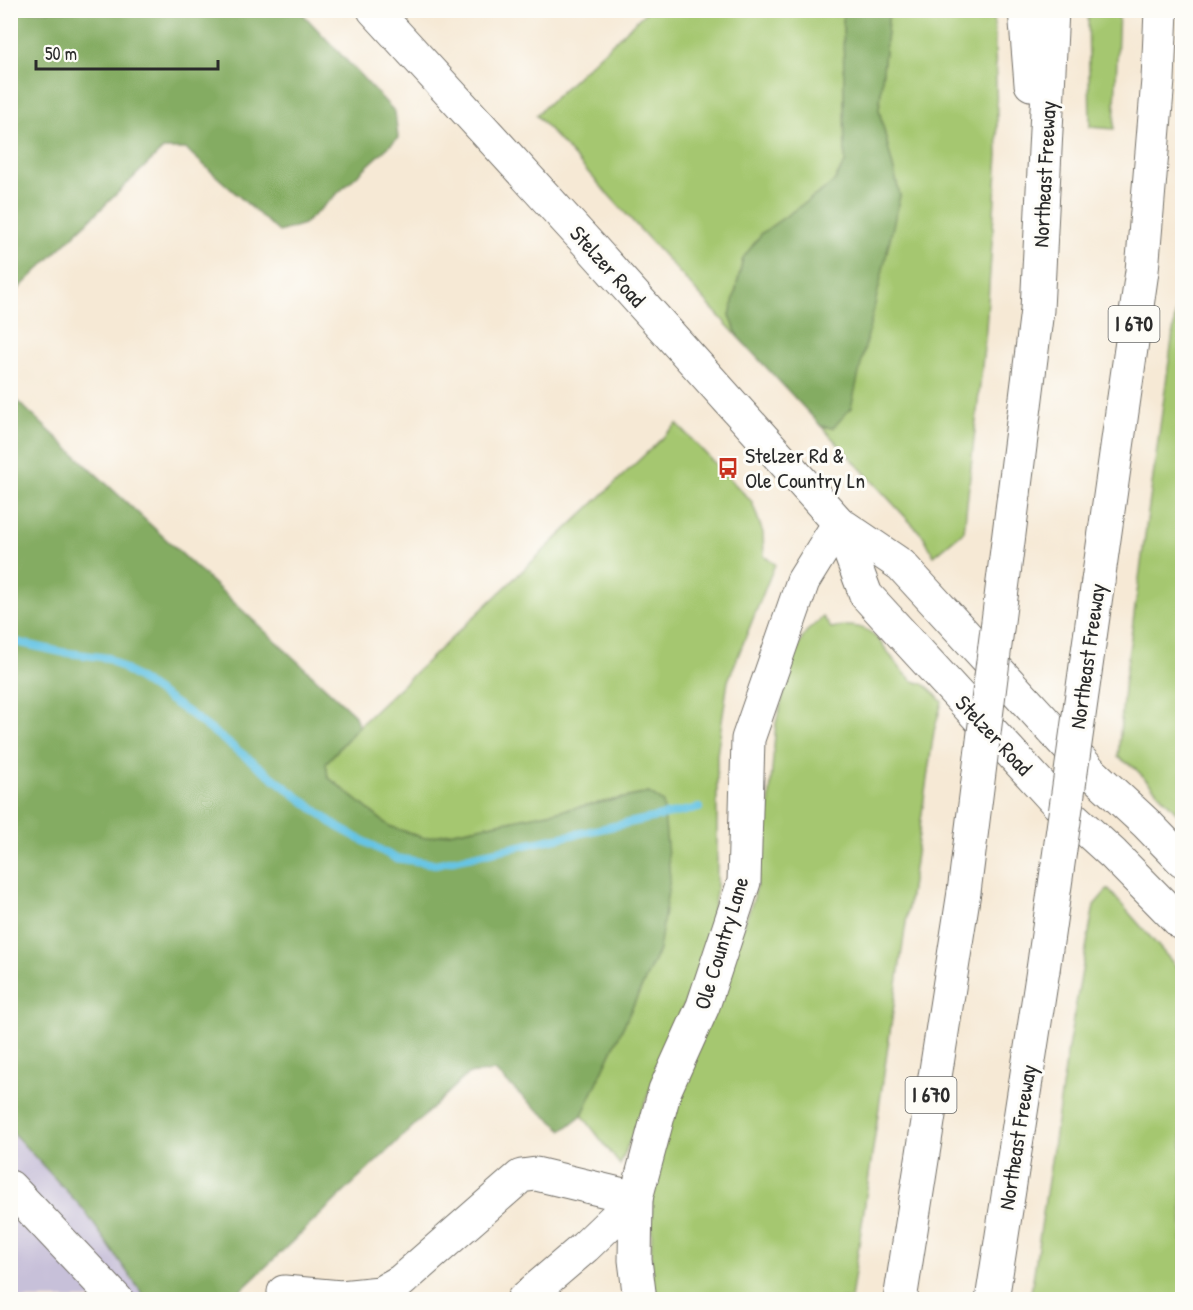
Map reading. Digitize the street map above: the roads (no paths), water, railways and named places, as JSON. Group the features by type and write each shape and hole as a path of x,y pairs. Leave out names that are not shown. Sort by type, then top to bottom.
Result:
{"main road":[{"name":"Stelzer Road","path":"374,10 586,241 839,523 901,565 1091,772 1182,860"},
{"path":"1025,10 1041,233"},
{"name":"Northeast Freeway","path":"900,1299 964,892 1037,310 1052,10"},
{"name":"Northeast Freeway","path":"992,1299 1043,970 1142,271 1158,80 1161,10"},
{"name":"Stelzer Road","path":"839,523 866,595 1057,803 1113,854 1182,924"},
{"name":"Ole Country Lane","path":"640,1299 635,1260 636,1198 665,1090 703,1006 744,882 748,739 803,581 839,523"},
{"path":"284,1292 341,1298 380,1293 401,1281 520,1176 536,1174 636,1198"},
{"path":"10,1187 117,1299"},
{"path":"523,1299 585,1247 636,1198"}],"waterway":[{"path":"10,638 16,642 61,652 108,658 189,713 336,826 395,858 435,864 699,808"}],"place":[{"name":"Stelzer Rd & Ole Country Ln","path":"728,468"}]}
